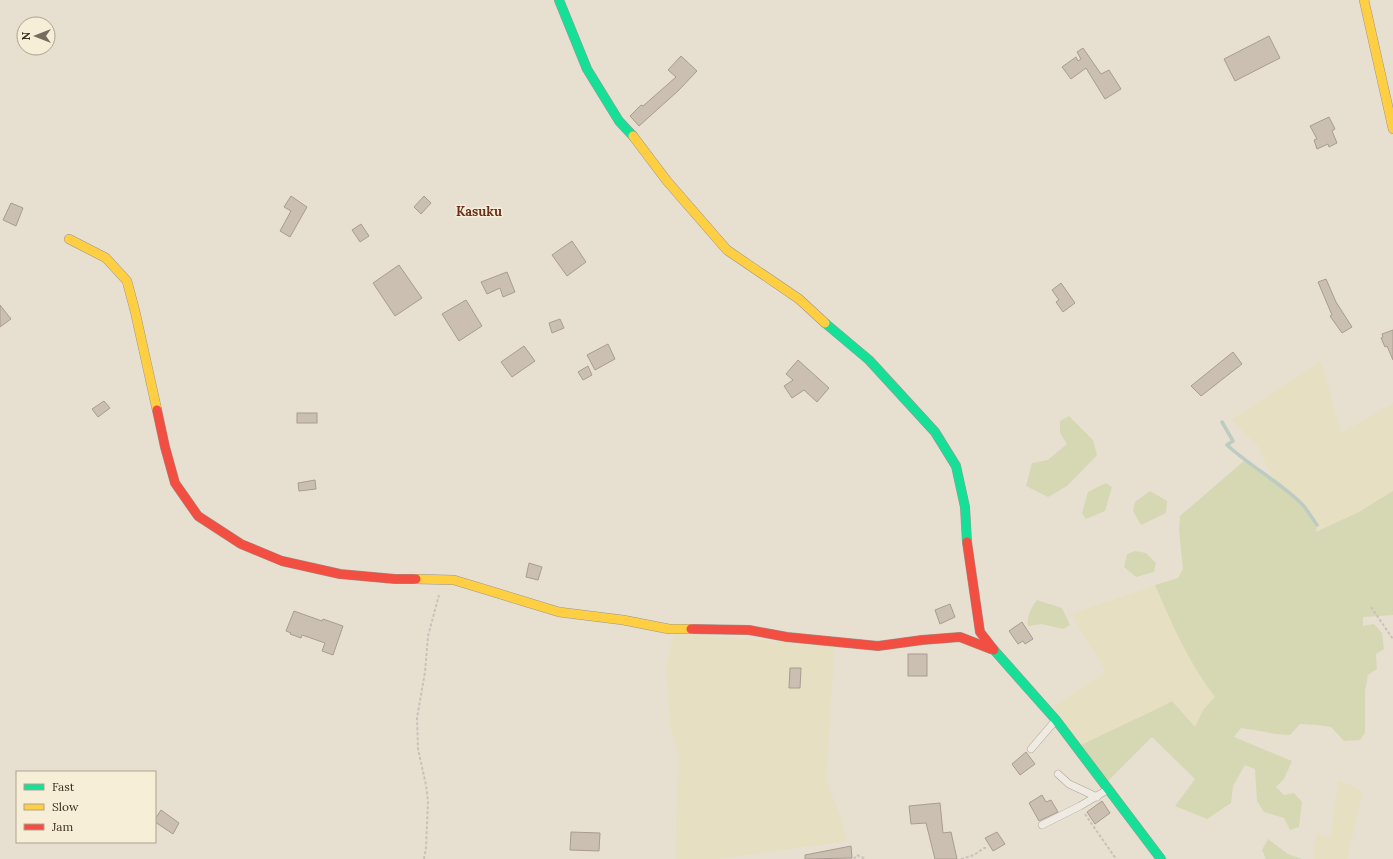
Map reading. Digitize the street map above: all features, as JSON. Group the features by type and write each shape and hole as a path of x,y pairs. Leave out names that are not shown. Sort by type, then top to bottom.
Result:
{"street":[{"path":"559,0 587,69 619,121 638,142 667,181 699,219 727,250 799,299 869,360 935,432 956,466 965,507 968,552 980,632 1056,720 1161,859"},
{"path":"1364,0 1393,129"},
{"path":"69,239 106,258 127,281 165,447 175,483 198,516 241,544 282,561 340,574 395,579 454,580 559,612 623,620 669,629 748,630 787,637 878,646 960,637 994,650"}],"lane":[{"path":"1031,749 1056,720"},
{"path":"1058,774 1070,784 1097,797"},
{"path":"1042,825 1097,797 1109,789"}],"path":[{"path":"424,859 426,848 428,801 418,749 417,718 425,672 428,636 442,580"},
{"path":"1371,607 1393,639"},
{"path":"1080,806 1116,859"},
{"path":"961,859 974,855 986,848"},
{"path":"854,859 857,855 866,859"}],"shaded area":[{"path":"1321,361 1341,433 1393,403 1393,491 1359,512 1316,532 1301,503 1274,481 1258,446 1231,420"},
{"path":"1155,585 1177,634 1202,681 1215,697 1203,710 1195,727 1172,701 1081,745 1054,706 1106,671 1072,614"},
{"path":"674,633 835,646 826,779 839,813 847,841 717,859 675,859 678,756 670,724 666,667"},
{"path":"1338,780 1363,791 1347,859 1313,859 1316,834 1331,837"}],"green space":[{"path":"1069,416 1093,440 1097,455 1067,486 1048,497 1026,486 1032,463 1048,460 1067,444 1060,433 1060,421"},
{"path":"1245,460 1301,503 1317,525 1316,532 1359,512 1393,491 1393,615 1363,617 1363,626 1374,624 1382,633 1384,649 1376,654 1377,669 1368,675 1365,691 1365,733 1360,740 1344,741 1331,727 1300,724 1290,735 1241,728 1234,737 1292,761 1284,779 1276,787 1284,795 1294,793 1302,802 1299,827 1290,830 1284,818 1264,812 1257,801 1255,769 1245,765 1233,786 1231,803 1207,819 1175,806 1195,779 1152,737 1108,781 1081,745 1172,701 1195,727 1203,710 1215,697 1189,657 1155,585 1178,578 1183,569 1179,530 1180,516"},
{"path":"1106,483 1112,487 1105,511 1086,519 1082,513 1088,492"},
{"path":"1150,491 1167,501 1166,513 1141,525 1133,511 1135,502"},
{"path":"1135,551 1146,553 1156,563 1154,572 1136,577 1124,567 1127,554"},
{"path":"1037,600 1062,608 1070,625 1063,629 1042,624 1028,626 1031,609"},
{"path":"1268,839 1288,854 1302,859 1266,859 1262,850"}],"building":[{"path":"1269,36 1280,58 1235,81 1224,59"},
{"path":"1083,48 1101,74 1109,70 1121,89 1105,99 1086,68 1071,79 1062,67 1076,57 1078,61 1081,59 1077,52"},
{"path":"681,56 697,71 678,91 639,126 630,116 641,105 643,106 676,77 668,70"},
{"path":"1329,117 1335,129 1332,131 1337,143 1329,147 1328,144 1317,149 1314,140 1317,139 1310,126"},
{"path":"291,196 307,207 290,237 280,231 291,211 284,207"},
{"path":"424,196 431,203 421,214 414,207"},
{"path":"11,203 23,208 16,226 3,220"},
{"path":"361,224 369,236 360,242 352,230"},
{"path":"572,241 586,262 567,276 552,255"},
{"path":"399,265 422,298 395,316 373,283"},
{"path":"507,272 515,292 503,297 500,288 487,294 481,282"},
{"path":"1326,279 1336,302 1352,327 1342,333 1330,316 1332,315 1318,282"},
{"path":"1061,283 1075,303 1063,312 1056,302 1059,300 1052,290"},
{"path":"466,300 482,326 459,341 442,314"},
{"path":"0,305 11,319 0,327"},
{"path":"560,319 564,328 552,333 549,323"},
{"path":"1393,330 1393,360 1387,346 1385,347 1381,338 1383,337 1382,334"},
{"path":"608,344 615,359 595,370 587,355"},
{"path":"524,346 535,361 512,377 501,362"},
{"path":"1233,352 1242,364 1201,396 1191,386"},
{"path":"798,360 829,388 817,402 804,390 792,398 784,386 793,380 786,374"},
{"path":"588,366 592,375 583,380 578,372"},
{"path":"104,401 110,408 98,417 92,409"},
{"path":"297,413 317,413 317,423 297,423"},
{"path":"315,480 316,489 299,491 298,483"},
{"path":"529,563 542,567 538,580 526,577"},
{"path":"950,604 955,617 940,624 935,610"},
{"path":"294,611 322,621 323,619 343,626 333,655 322,651 325,643 302,635 301,638 286,631"},
{"path":"1022,622 1033,639 1025,644 1023,641 1018,644 1009,631"},
{"path":"908,654 927,654 927,676 908,676"},
{"path":"790,668 801,668 800,688 789,688"},
{"path":"1026,752 1035,764 1020,775 1012,764"},
{"path":"1042,795 1046,802 1051,800 1058,812 1039,821 1029,803"},
{"path":"1102,801 1110,813 1095,824 1087,812"},
{"path":"940,803 943,833 951,832 957,859 935,859 926,823 911,824 909,806"},
{"path":"161,810 179,823 173,834 156,823 156,818"},
{"path":"571,832 600,833 599,851 570,850"},
{"path":"997,832 1005,844 993,851 985,838"},
{"path":"851,846 852,858 805,859 805,855"}],"waterway":[{"path":"1222,422 1233,441 1227,445 1292,495 1303,505 1317,525"}],"traffic: fast":[{"path":"559,0 587,69 619,121 633,136"},
{"path":"825,323 869,360 935,432 956,466 965,507 967,542"},
{"path":"991,649 994,650 1056,720 1161,859"}],"traffic: slow":[{"path":"1364,0 1393,129"},
{"path":"633,136 667,181 727,250 799,299 825,323"},
{"path":"69,239 106,258 127,281 157,410"},
{"path":"416,579 454,580 559,612 623,620 669,629 691,629"}],"traffic: jam":[{"path":"157,410 175,483 198,516 241,544 282,561 340,574 395,579 416,579"},
{"path":"967,542 980,632 994,650"},
{"path":"691,629 749,630 787,637 878,646 960,637 991,649"}],"district":[{"name":"Kasuku","path":"479,211"}]}
